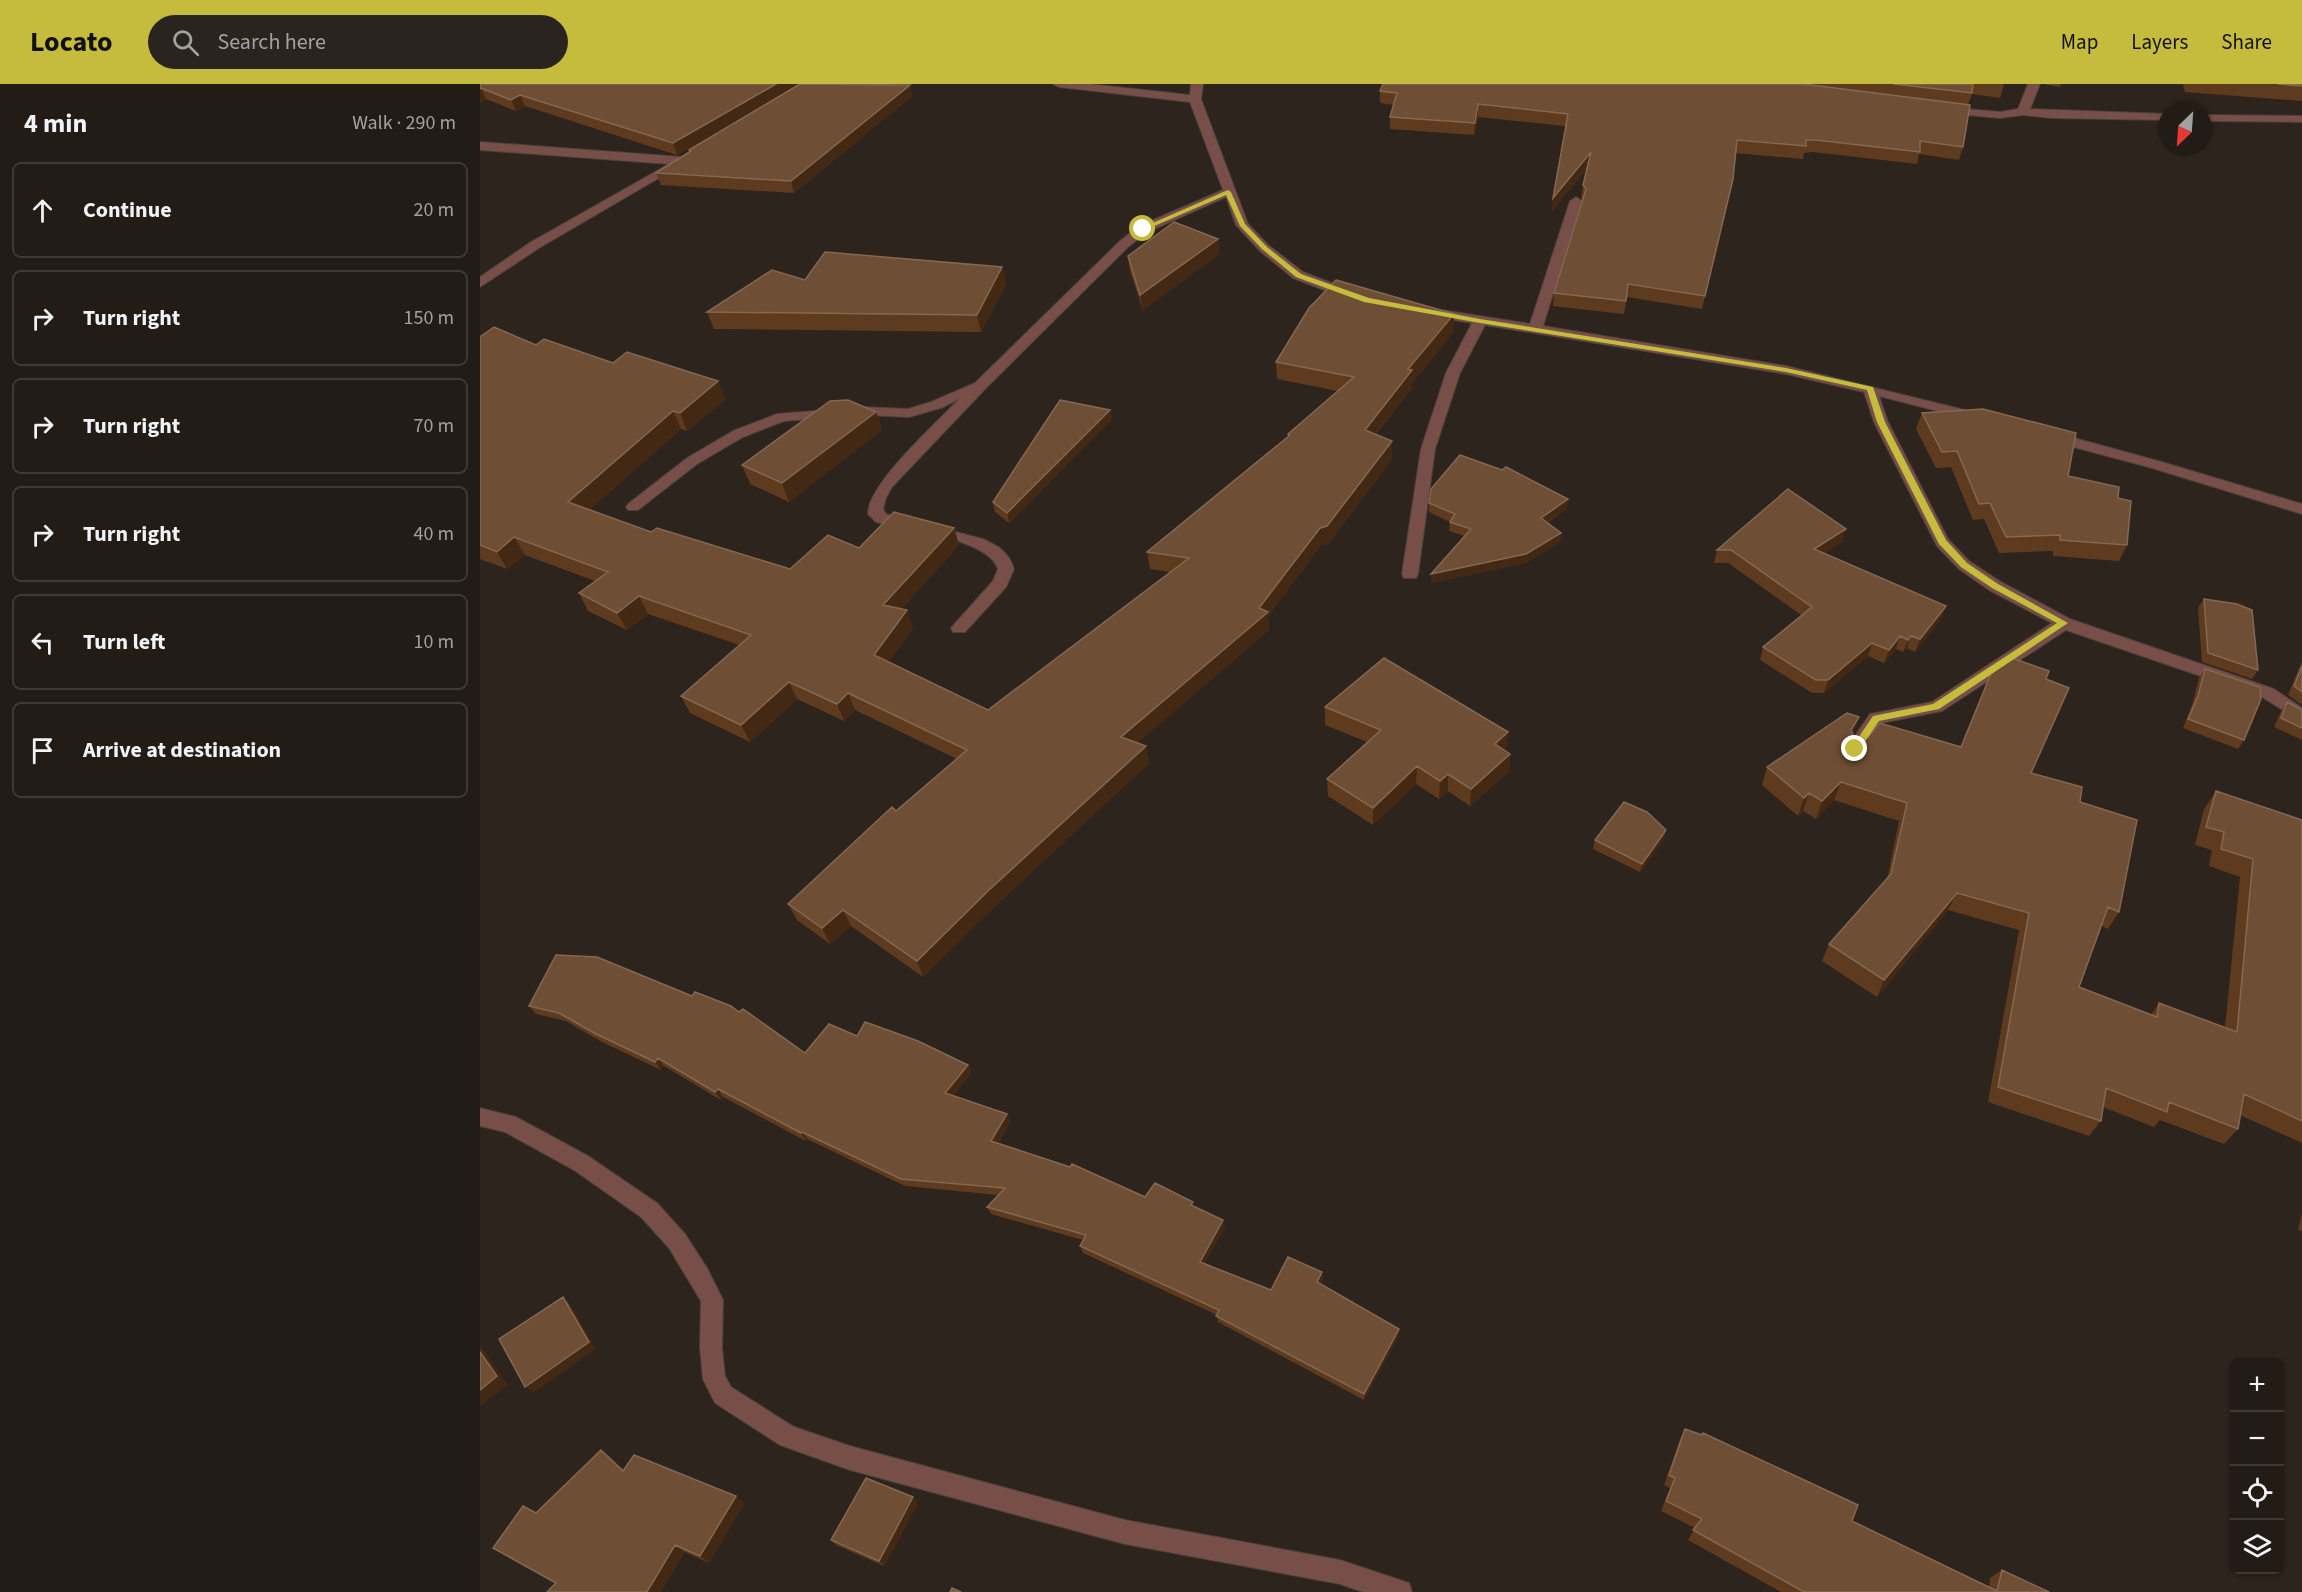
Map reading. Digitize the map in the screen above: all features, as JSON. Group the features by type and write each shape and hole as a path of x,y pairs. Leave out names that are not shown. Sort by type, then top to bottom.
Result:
{"street":[{"path":"1059,84 1195,99"},
{"path":"1197,84 1195,99 1242,225 1264,248 1298,275 1367,300"},
{"path":"2023,112 2034,84"},
{"path":"1928,108 2000,115 2023,112 2051,115 2158,117"},
{"path":"2212,118 2302,120"},
{"path":"480,146 687,158 536,245 480,283"},
{"path":"959,628 1000,584 1006,568 1000,556 978,543 881,518 876,514 875,506 887,484 982,384 1124,244 1143,229 1228,192"},
{"path":"1535,330 1576,201"},
{"path":"1412,308 1786,370 1870,388 1985,419"},
{"path":"1410,574 1428,449 1453,373 1480,321"},
{"path":"633,507 692,461 738,434 782,417 864,411 909,413 936,405 982,384"},
{"path":"1870,388 1881,422 1942,542 1964,565 2064,623 2268,693 2302,716"},
{"path":"2043,434 2157,465 2302,509"},
{"path":"1855,749 1876,718 1936,707 2064,623"},
{"path":"480,1118 509,1124 581,1164 649,1210 677,1241 712,1300 711,1348 714,1379 723,1395 788,1437 850,1458 1125,1532 1340,1572 1400,1592"}],"building":[{"path":"480,84 776,84 673,143 520,95 511,100 480,89"},
{"path":"800,84 910,85 791,181 656,173 691,151 689,150"},
{"path":"1383,84 1803,84 1970,105 1963,147 1920,141 1920,152 1816,140 1806,140 1806,146 1737,140 1733,179 1705,296 1628,284 1626,301 1554,293 1586,189 1583,185 1591,152 1553,198 1568,114 1478,104 1475,123 1390,117 1397,93 1380,91"},
{"path":"1894,84 1973,84 1972,93"},
{"path":"2278,84 2302,84 2302,86"},
{"path":"1174,222 1218,239 1140,295 1128,256"},
{"path":"825,252 1002,267 977,315 707,312 772,270 805,280"},
{"path":"1336,280 1454,314 1408,369 1412,370 1365,430 1392,441 1327,526 1320,528 1259,608 1268,612 1121,737 1146,746 988,891 917,961 843,910 822,928 788,904 892,807 896,811 967,750 848,693 837,704 789,682 741,725 681,696 751,635 639,596 617,613 579,593 608,572 514,537 497,552 480,545 480,337 494,327 536,345 544,339 613,363 627,352 718,381 680,413 673,411 568,502 651,532 657,528 790,569 828,535 859,548 894,512 954,528 883,605 907,610 874,655 988,710 1189,558 1147,552 1290,435 1288,434 1354,377 1276,362 1309,308"},
{"path":"848,400 876,412 782,483 742,465 830,401"},
{"path":"1060,400 1110,410 1007,513 993,502"},
{"path":"1983,409 2076,433 2068,476 2119,487 2118,498 2131,501 2127,545 2060,540 2060,535 2006,537 1990,503 1979,504 1957,451 1942,452 1922,413"},
{"path":"1460,455 1502,470 1506,467 1568,499 1541,518 1561,533 1526,554 1431,574 1471,529 1450,522 1455,514 1429,503 1431,489"},
{"path":"1788,489 1846,529 1814,549 1946,606 1920,639 1911,636 1908,640 1900,636 1889,650 1872,643 1828,680 1816,680 1763,647 1812,607 1731,550 1717,550"},
{"path":"2204,599 2237,604 2252,610 2258,670 2208,653"},
{"path":"2009,657 2049,671 2046,679 2069,688 2031,773 2082,787 2080,802 2137,820 2119,912 2108,907 2079,987 2157,1017 2159,1003 2237,1032 2253,859 2221,849 2224,832 2206,827 2216,791 2302,820 2302,1121 2244,1094 2238,1129 2169,1102 2167,1112 2106,1088 2101,1121 1998,1087 2029,913 1957,893 1884,980 1829,944 1891,874 1907,803 1841,782 1822,801 1809,793 1804,798 1767,767 1847,713 1859,717 1851,730 1855,738 1868,737 1880,723 1961,747 1994,666"},
{"path":"1384,658 1508,732 1495,744 1510,754 1471,789 1448,774 1440,781 1417,766 1373,808 1327,779 1381,730 1325,707"},
{"path":"2302,666 2302,692 2294,686"},
{"path":"2205,669 2260,687 2261,699 2244,740 2188,719 2198,696"},
{"path":"2287,702 2302,710 2302,728 2281,718"},
{"path":"1624,802 1647,812 1666,830 1642,864 1595,840"},
{"path":"556,955 597,957 692,996 695,992 731,1006 739,1012 743,1009 805,1053 829,1024 857,1036 865,1022 918,1041 968,1065 945,1093 1007,1114 991,1141 1070,1167 1072,1164 1145,1197 1155,1183 1193,1202 1191,1205 1223,1220 1200,1262 1271,1290 1288,1257 1322,1272 1317,1282 1399,1329 1364,1394 1216,1316 1219,1310 1080,1246 1086,1235 987,1207 1005,1188 901,1179 801,1133 718,1089 715,1092 658,1058 655,1062 596,1034 559,1013 529,1006"},
{"path":"563,1297 589,1342 525,1387 499,1339"},
{"path":"480,1352 497,1376 480,1390"},
{"path":"1685,1429 1702,1435 1703,1433 1858,1505 1852,1521 1997,1591 2002,1570 2049,1592 1804,1592 1693,1530 1702,1519 1666,1501 1675,1478 1669,1475"},
{"path":"601,1450 623,1471 634,1455 736,1496 700,1556 675,1545 647,1592 547,1592 556,1583 493,1548 523,1506 536,1513"},
{"path":"866,1478 913,1497 879,1561 831,1540"}],"route":[{"path":"1143,229 1228,192 1242,225 1264,248 1298,275 1367,300 1480,321 1786,370 1870,388 1881,422 1942,542 1964,565 1995,586 2064,623 1936,707 1876,718 1855,749"}]}
